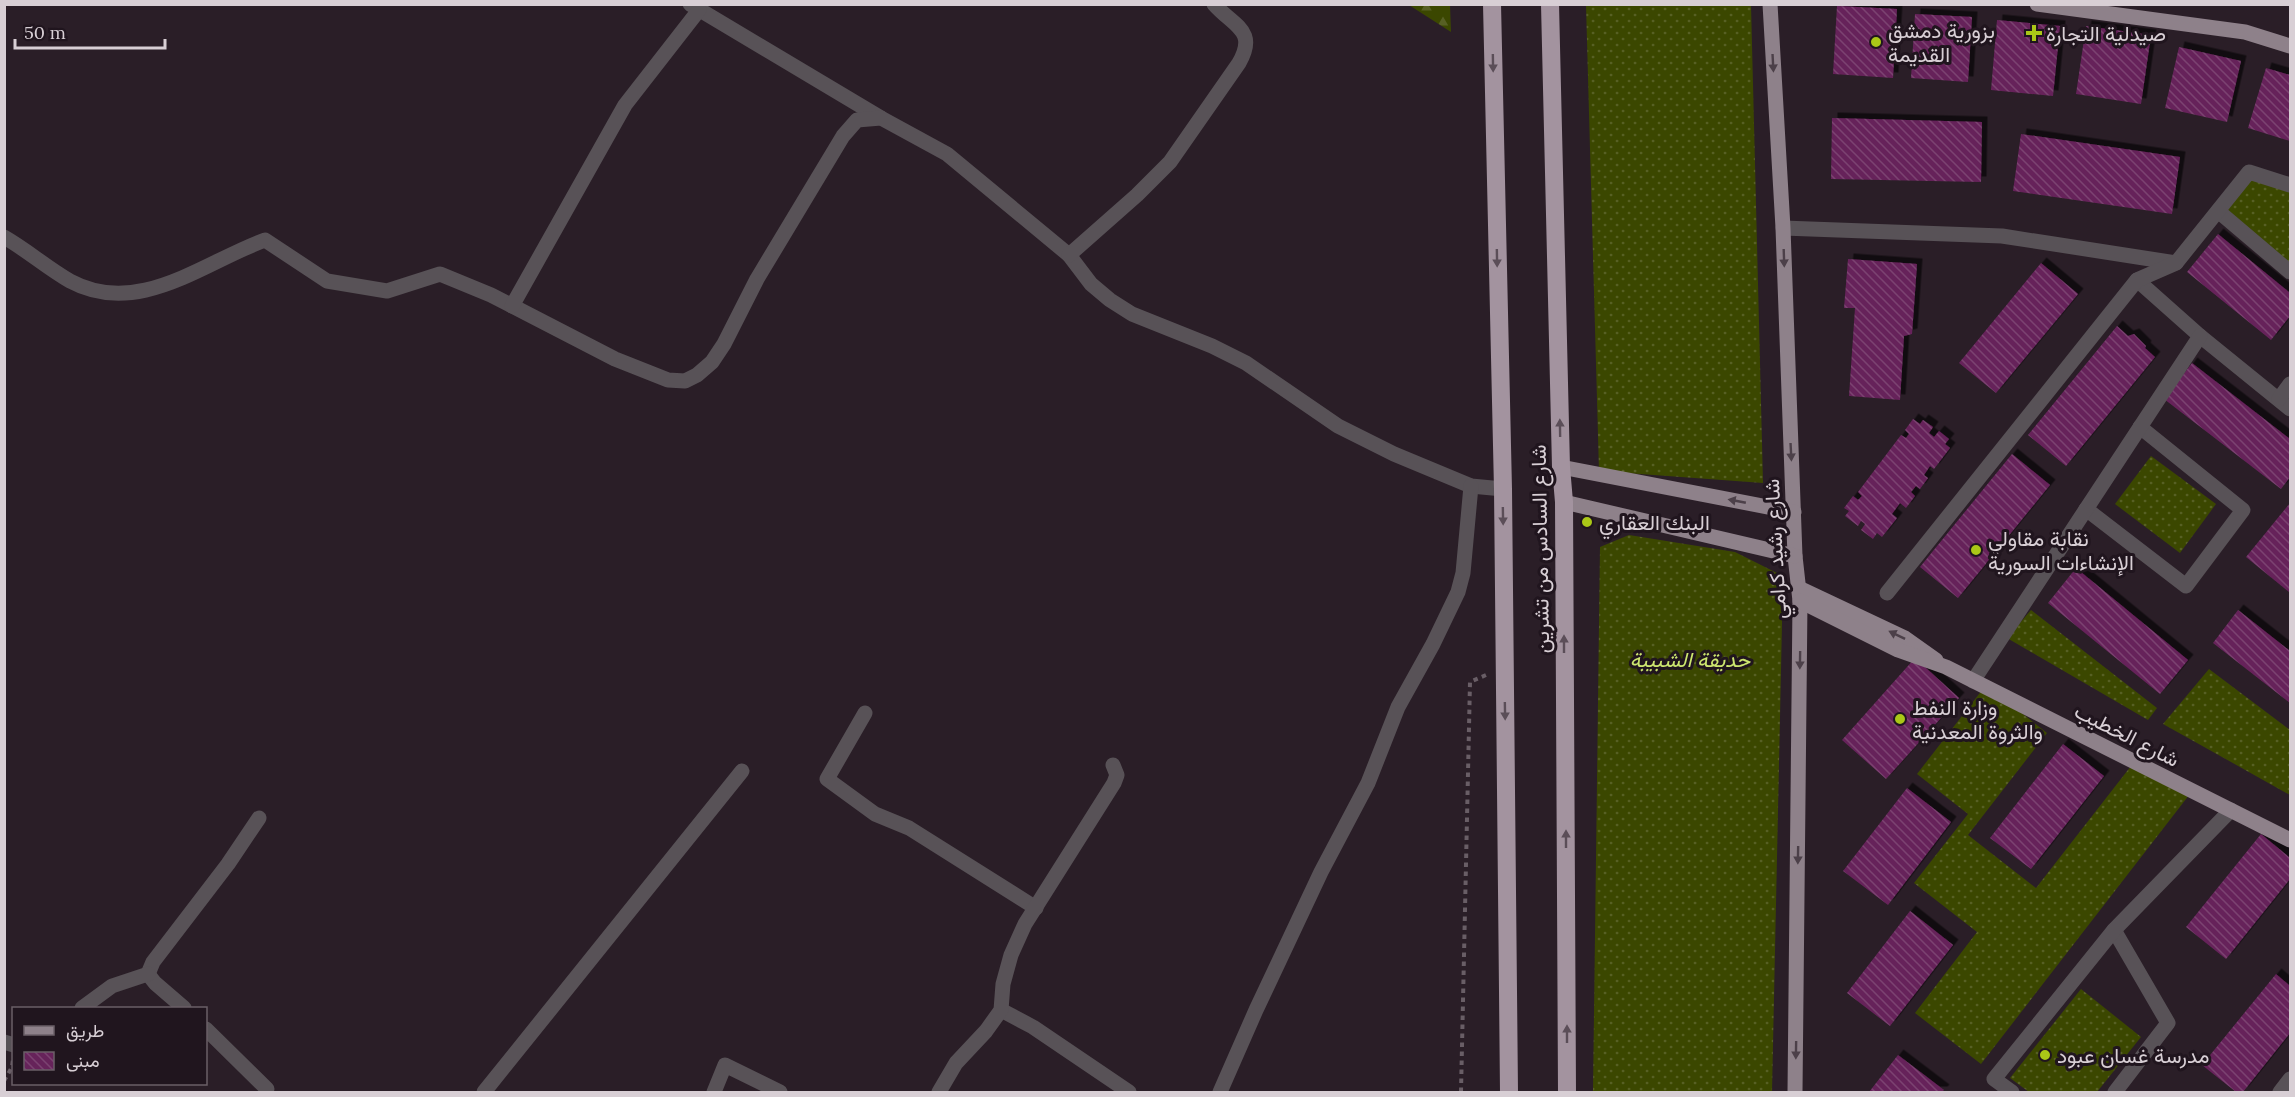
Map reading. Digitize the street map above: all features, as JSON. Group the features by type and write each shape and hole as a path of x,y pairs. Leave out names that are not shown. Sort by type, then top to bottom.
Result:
{"highway":[{"name":"شارع السادس من تشرين","path":"1492,4 1503,489 1509,1092"},
{"name":"شارع السادس من تشرين","path":"1550,4 1561,467 1564,502 1567,1092"}],"main road":[{"name":"شارع رشيد كرامي","path":"1770,4 1784,228 1795,556 1800,595 1795,1092"},
{"path":"2037,4 2245,32 2290,46"},
{"path":"1561,467 1794,512"},
{"path":"1564,502 1795,556"},
{"name":"شارع الخطيب","path":"1800,595 1905,638 1946,667 2290,840"}],"street":[{"path":"1069,255 1137,195 1170,162 1239,63 1246,50 1246,39 1240,26 1214,4"},
{"path":"512,306 625,105 694,7 881,118 947,154 1069,255 1091,284 1132,314 1212,345 1246,363 1338,426 1418,466 1471,486 1503,489"},
{"path":"4,237 70,281 104,291 123,293 175,283 247,246 265,240 327,281 387,291 440,274 512,306 615,359 668,380 686,381 712,362 724,345 757,279 843,136 857,120 881,118"},
{"path":"1887,593 2137,280 2176,263 2249,172 2290,184"},
{"path":"2218,212 2290,272"},
{"path":"1784,228 2002,236 2176,263"},
{"path":"2137,280 2199,336 2285,404 2290,384"},
{"path":"1973,681 2199,336"},
{"path":"2086,509 2186,586 2243,510 2140,427"},
{"path":"1221,1092 1256,1010 1321,872 1368,783 1398,707 1433,644 1458,592 1463,573 1471,486"},
{"path":"865,713 826,779 875,814 909,828 1036,909"},
{"path":"939,1092 956,1063 1001,1010 1003,984 1011,955 1025,924 1114,783 1117,775 1113,765"},
{"path":"484,1092 742,771"},
{"path":"2012,1092 1994,1079 2114,930 2231,810"},
{"path":"83,1007 112,986 148,974 153,962 228,864 259,818"},
{"path":"2114,930 2168,1023 2115,1092"},
{"path":"148,974 183,1007"},
{"path":"1001,1010 1034,1027 1129,1092"},
{"path":"207,1030 267,1089"},
{"path":"714,1092 725,1065 780,1092"},
{"path":"2280,1092 2290,1079"}],"path":[{"path":"1461,1092 1470,682 1504,666"}],"green space":[{"path":"1409,5 1450,5 1451,32"},
{"path":"1586,5 1751,5 1763,483 1599,471"},
{"path":"2251,179 2290,191 2290,265 2226,210"},
{"path":"2151,456 2216,504 2180,553 2115,504"},
{"name":"حديقة الشبيبة","path":"1629,535 1735,552 1783,576 1772,1092 1593,1092 1600,547"},
{"path":"2031,610 2157,708 2148,720 2007,638"},
{"path":"2209,669 2290,730 2290,795 2163,724"},
{"path":"1986,685 2047,733 1968,835 2036,888 2131,766 2193,790 1981,1064 1915,1013 1977,932 1914,883 1968,814 1917,774"},
{"path":"2081,989 2141,1037 2097,1092 2029,1092 2010,1078"}],"building":[{"path":"1837,6 1897,9 1893,78 1833,74"},
{"path":"1915,14 1972,17 1968,82 1911,78"},
{"path":"1997,20 2060,26 2053,96 1991,90"},
{"path":"2086,26 2151,35 2141,104 2076,94"},
{"path":"2179,47 2241,61 2227,122 2165,108"},
{"path":"2266,68 2290,75 2290,141 2248,128"},
{"path":"1832,118 1982,122 1981,182 1831,179"},
{"path":"2021,134 2180,157 2172,214 2013,191"},
{"path":"2218,234 2290,293 2290,316 2271,340 2187,272"},
{"path":"1848,259 1917,264 1912,334 1904,336 1900,400 1849,396 1855,308 1844,308"},
{"path":"2041,263 2078,294 1996,393 1959,363"},
{"path":"2117,326 2128,336 2134,334 2155,357 2066,466 2028,435"},
{"path":"2192,363 2290,439 2290,477 2281,489 2164,399"},
{"path":"1913,419 1920,424 1923,420 1933,427 1929,433 1934,437 1939,431 1949,439 1945,444 1950,448 1934,469 1930,466 1924,475 1928,478 1920,489 1916,486 1911,492 1915,496 1906,508 1900,503 1892,514 1897,518 1882,537 1877,533 1873,539 1861,530 1865,524 1861,521 1858,526 1845,516 1849,511 1844,508 1853,496 1858,500 1862,496 1858,492 1901,435 1906,438 1909,434 1905,430"},
{"path":"2012,454 2050,485 1958,598 1920,567"},
{"path":"2290,503 2290,591 2289,592 2246,557"},
{"path":"2076,568 2188,660 2160,694 2048,603"},
{"path":"2238,610 2290,651 2290,703 2213,643"},
{"name":"وزارة النفط والثروة المعدنية","path":"1915,658 1959,698 1886,779 1842,740"},
{"path":"2063,744 2104,776 2031,869 1990,838"},
{"path":"1907,788 1951,822 1888,905 1843,871"},
{"path":"2261,834 2290,858 2290,879 2226,959 2186,927"},
{"path":"1910,911 1953,945 1890,1026 1847,993"},
{"path":"2276,974 2290,986 2290,1033 2243,1092 2236,1092 2202,1065"},
{"path":"1898,1055 1944,1090 1942,1092 1869,1092"}],"place":[{"name":"صيدلية التجارة","path":"2034,33"},
{"name":"بزورية دمشق القديمة","path":"1876,42"},
{"name":"البنك العقاري","path":"1587,522"},
{"name":"نقابة مقاولي الإنشاءات السورية","path":"1976,550"},
{"name":"وزارة النفط والثروة المعدنية","path":"1900,719"},
{"name":"مدرسة غسان عبود","path":"2045,1055"}]}
